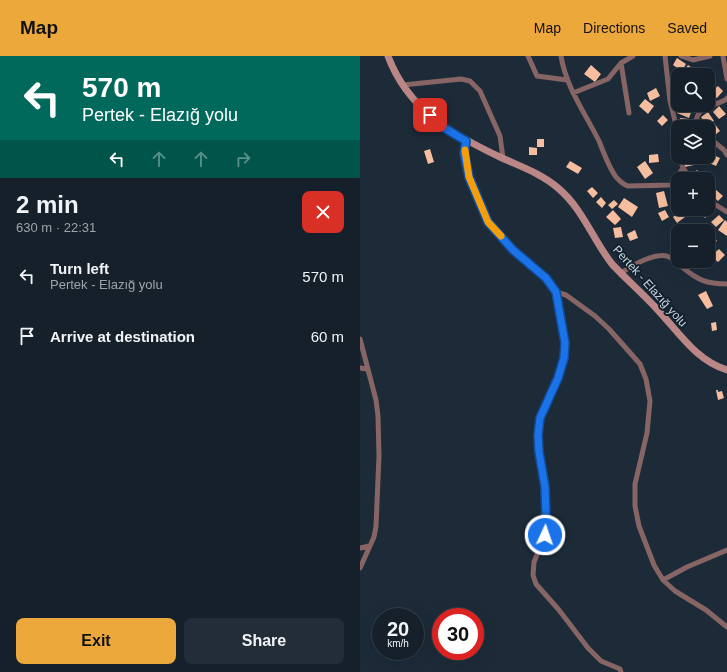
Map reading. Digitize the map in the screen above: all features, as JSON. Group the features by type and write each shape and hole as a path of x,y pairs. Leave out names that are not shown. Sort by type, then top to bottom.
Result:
{"main road":[{"name":"Pertek - Elazığ yolu","path":"388,56 393,70 403,85 416,101 446,129 466,141 546,179 567,196 582,216 606,256 621,273 656,308 694,351 713,364 727,370"}],"street":[{"path":"528,56 537,76 567,80"},
{"path":"563,56 567,80 598,139 610,167 622,184 628,186 672,185 676,182 683,168"},
{"path":"573,93 608,79 622,63 633,56"},
{"path":"665,56 670,101 675,120"},
{"path":"681,56 693,60 710,56"},
{"path":"723,56 727,79"},
{"path":"622,63 629,113"},
{"path":"403,85 460,79 470,81 480,91 500,136 503,158"},
{"path":"697,120 698,115 702,110 727,98"},
{"path":"466,141 464,153 469,177 488,222 513,250 546,278 556,292 565,343 564,358 558,378 540,418 538,441 545,487 546,518 545,535 534,562 533,575 536,584 559,610 588,648 601,661 620,669 621,672"},
{"path":"715,143 727,153"},
{"path":"682,164 686,172"},
{"path":"715,204 727,212"},
{"path":"621,273 638,262 666,256 674,260 699,280 727,284"},
{"path":"556,292 566,295 595,316 609,329 640,364 646,378 650,394 650,409 647,433 635,484 635,506 639,526 654,565 663,580 675,591 706,610 727,627"},
{"path":"360,339 376,400 379,436 376,526 374,537 360,568"},
{"path":"360,368 367,369"},
{"path":"360,548 369,546"},
{"path":"663,580 686,567 727,550"}],"building":[{"path":"677,58 686,64 684,68 678,68 673,65"},
{"path":"591,65 601,74 595,82 584,74"},
{"path":"718,86 723,91 717,98 715,96 715,89"},
{"path":"656,88 660,96 650,101 647,93"},
{"path":"645,99 654,106 648,114 639,106"},
{"path":"719,106 726,114 719,119 713,112 715,112"},
{"path":"677,112 691,112 689,118"},
{"path":"708,112 713,120 703,120 701,117"},
{"path":"663,115 668,120 662,126 657,121"},
{"path":"680,118 689,119 689,120 680,120"},
{"path":"715,124 720,131 715,135"},
{"path":"537,139 544,139 544,147 537,147"},
{"path":"529,147 537,148 537,155 529,155"},
{"path":"430,149 434,162 428,164 424,151"},
{"path":"658,154 659,162 649,163 649,155"},
{"path":"715,156 720,158 716,166 712,164 715,164"},
{"path":"570,161 582,168 578,174 566,167"},
{"path":"645,161 653,173 645,179 637,167"},
{"path":"684,164 694,164 694,165 685,167"},
{"path":"592,187 598,193 593,198 587,191"},
{"path":"715,189 723,196 718,201 715,198"},
{"path":"664,191 668,206 659,208 656,193"},
{"path":"601,197 606,203 602,208 596,202"},
{"path":"624,198 638,207 632,217 618,207"},
{"path":"614,200 618,204 612,209 608,205"},
{"path":"613,210 621,219 615,225 606,217"},
{"path":"665,210 669,217 662,221 658,213"},
{"path":"719,215 724,220 716,227 715,224 711,222"},
{"path":"684,216 685,217 677,223 673,217"},
{"path":"725,220 727,222 727,236 718,230"},
{"path":"621,227 623,237 615,238 613,228"},
{"path":"635,230 638,238 630,241 627,234"},
{"path":"719,249 725,255 718,262 715,259 715,252"},
{"path":"706,291 713,306 707,309 698,295"},
{"path":"716,322 717,330 712,331 711,323"},
{"path":"716,390 718,390 718,392 722,391 724,398 718,400"}],"slow traffic":[{"path":"465,150 464,153 469,177 488,222 501,236"}],"route":[{"path":"430,115 446,129 466,141 464,153 469,177 488,222 513,250 546,278 556,292 565,343 564,358 558,378 540,418 538,435 539,452 545,487 545,535"}]}
